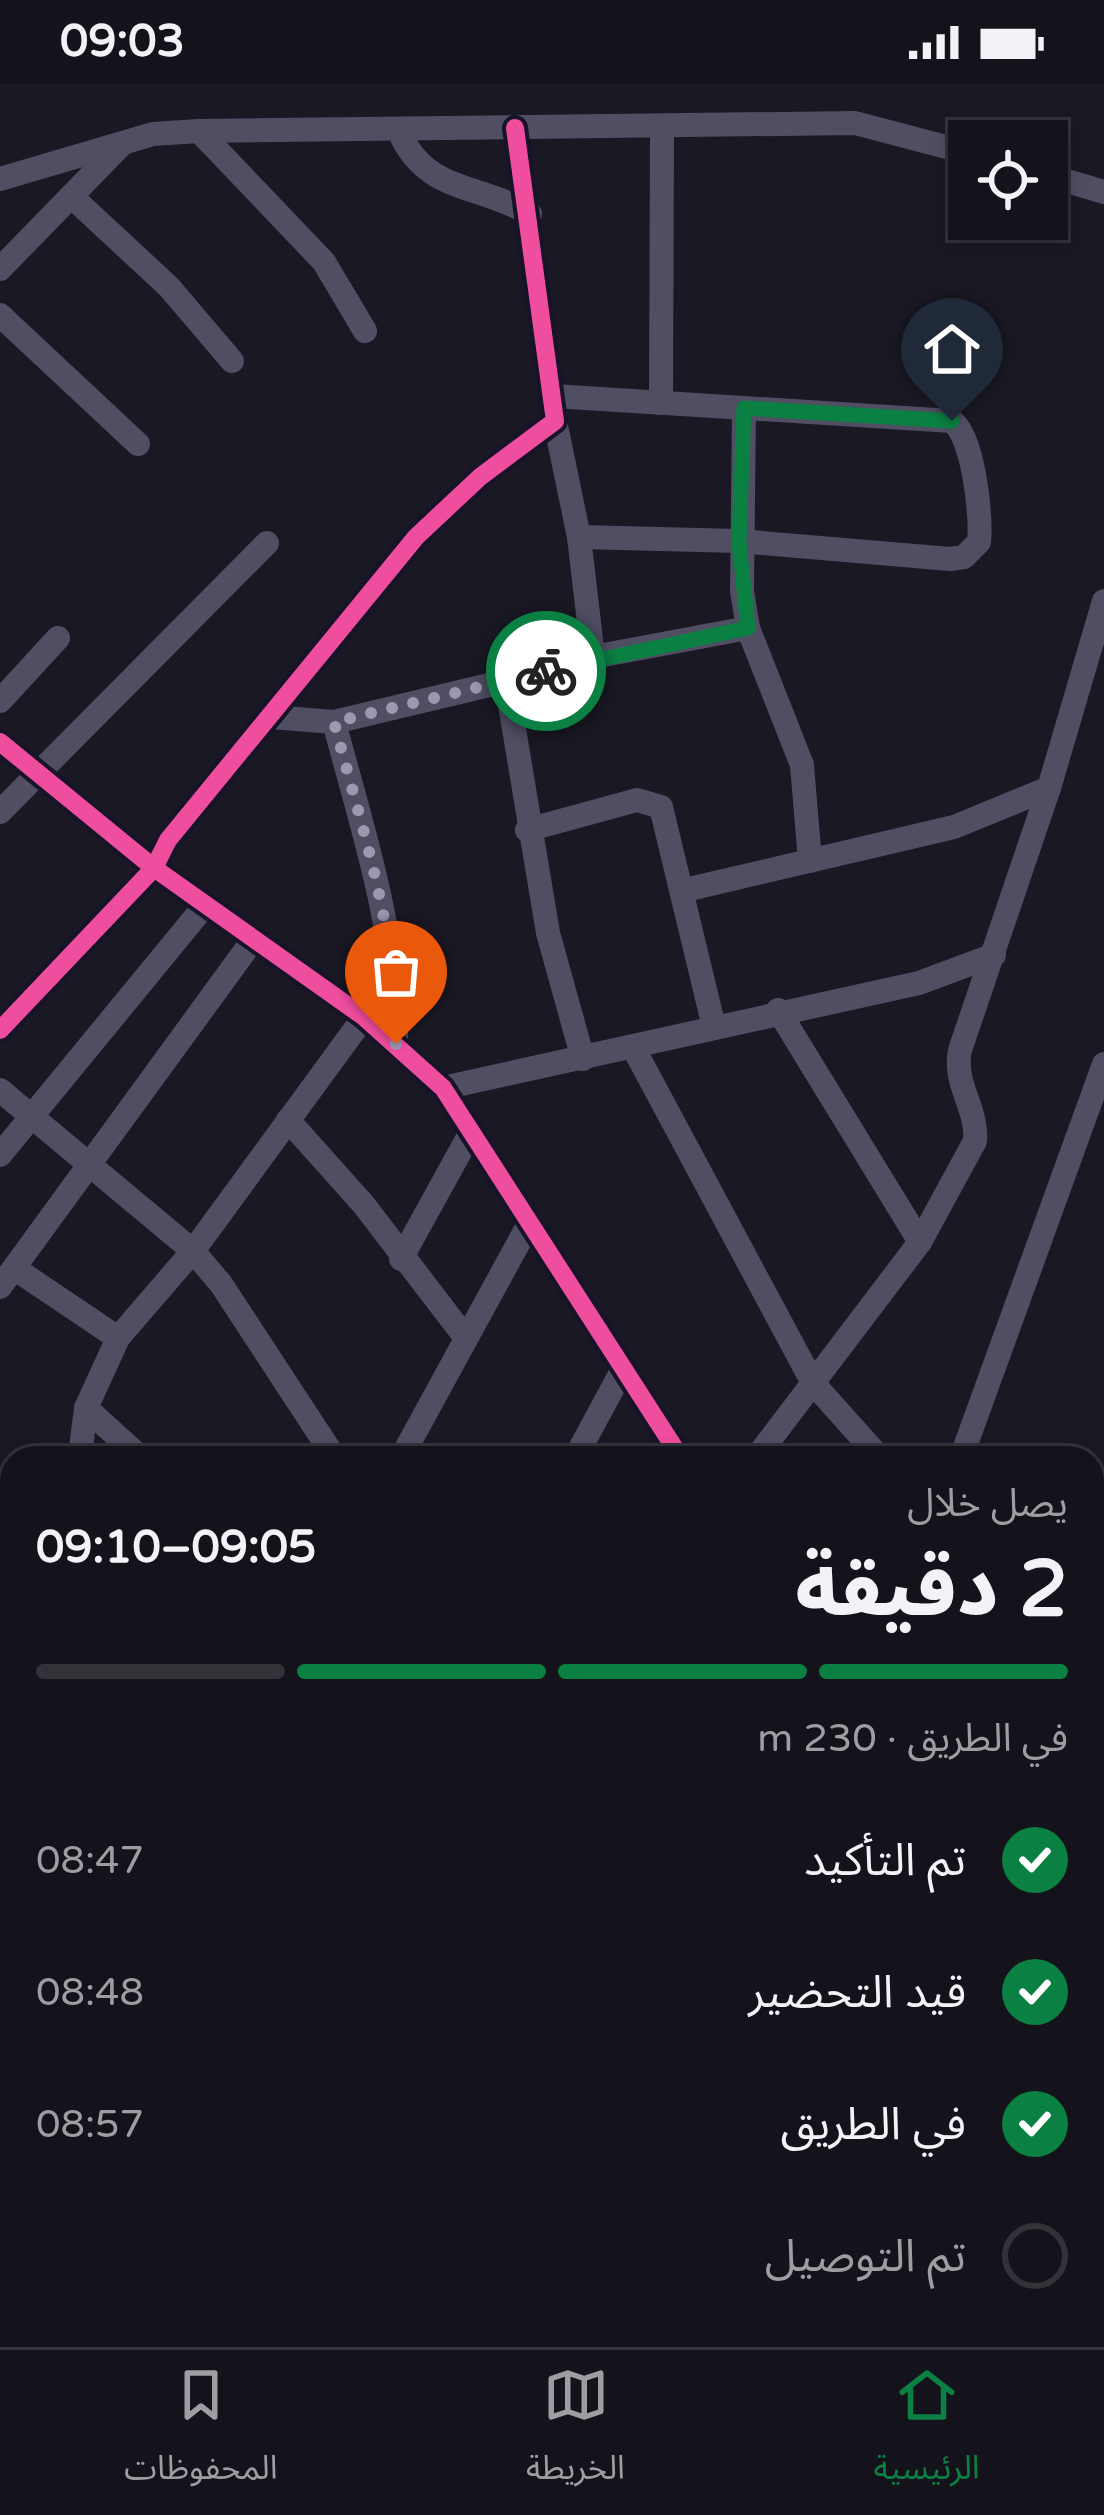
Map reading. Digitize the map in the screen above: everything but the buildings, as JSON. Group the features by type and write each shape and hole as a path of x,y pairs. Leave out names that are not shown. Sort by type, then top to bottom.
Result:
{"street":[{"path":"0,179 123,142 200,131 662,129 855,123 948,147"},
{"path":"515,128 593,657"},
{"path":"398,129 411,158 426,172 488,193 530,214"},
{"path":"661,403 662,129"},
{"path":"200,131 324,262 365,332"},
{"path":"0,269 123,142"},
{"path":"1068,181 1104,192"},
{"path":"71,196 169,287 232,362"},
{"path":"0,315 138,445"},
{"path":"0,1030 154,868 168,840 446,505 554,409 661,403 952,421 964,434 980,531 973,550 950,559 739,542 578,537"},
{"path":"744,408 739,542 748,628 802,765 810,861"},
{"path":"0,812 267,543"},
{"path":"765,1446 920,1242 975,1141 957,1064 1049,788 1104,601"},
{"path":"271,717 334,722 593,657 748,628"},
{"path":"0,701 58,638"},
{"path":"506,680 527,830 548,933 583,1059"},
{"path":"334,722 389,938 396,981 396,1044"},
{"path":"0,742 154,868 364,1017 442,1088 673,1446"},
{"path":"685,890 954,827 1049,788"},
{"path":"527,830 647,799 667,817 714,1027"},
{"path":"0,1155 206,904"},
{"path":"118,1338 7,1277 253,940"},
{"path":"442,1088 919,982 994,955"},
{"path":"778,1010 920,1242"},
{"path":"81,1446 86,1408 118,1338 193,1251 364,1017"},
{"path":"634,1049 813,1383 869,1446"},
{"path":"965,1446 1104,1064"},
{"path":"0,1090 193,1251 221,1284 327,1446"},
{"path":"288,1120 364,1205 401,1259 465,1336"},
{"path":"401,1259 471,1132"},
{"path":"406,1446 530,1222"},
{"path":"581,1446 623,1369"},
{"path":"86,1408 128,1446"}],"cycle path":[{"path":"0,1030 154,868 168,840 416,537 480,477 555,421 515,128"},
{"path":"0,742 154,868 364,1017 443,1088 673,1446"}],"way so far":[{"path":"396,1044 396,981 389,938 334,722 546,671"}],"route":[{"path":"546,671 593,657 748,628 739,542 744,408 952,421"}]}
